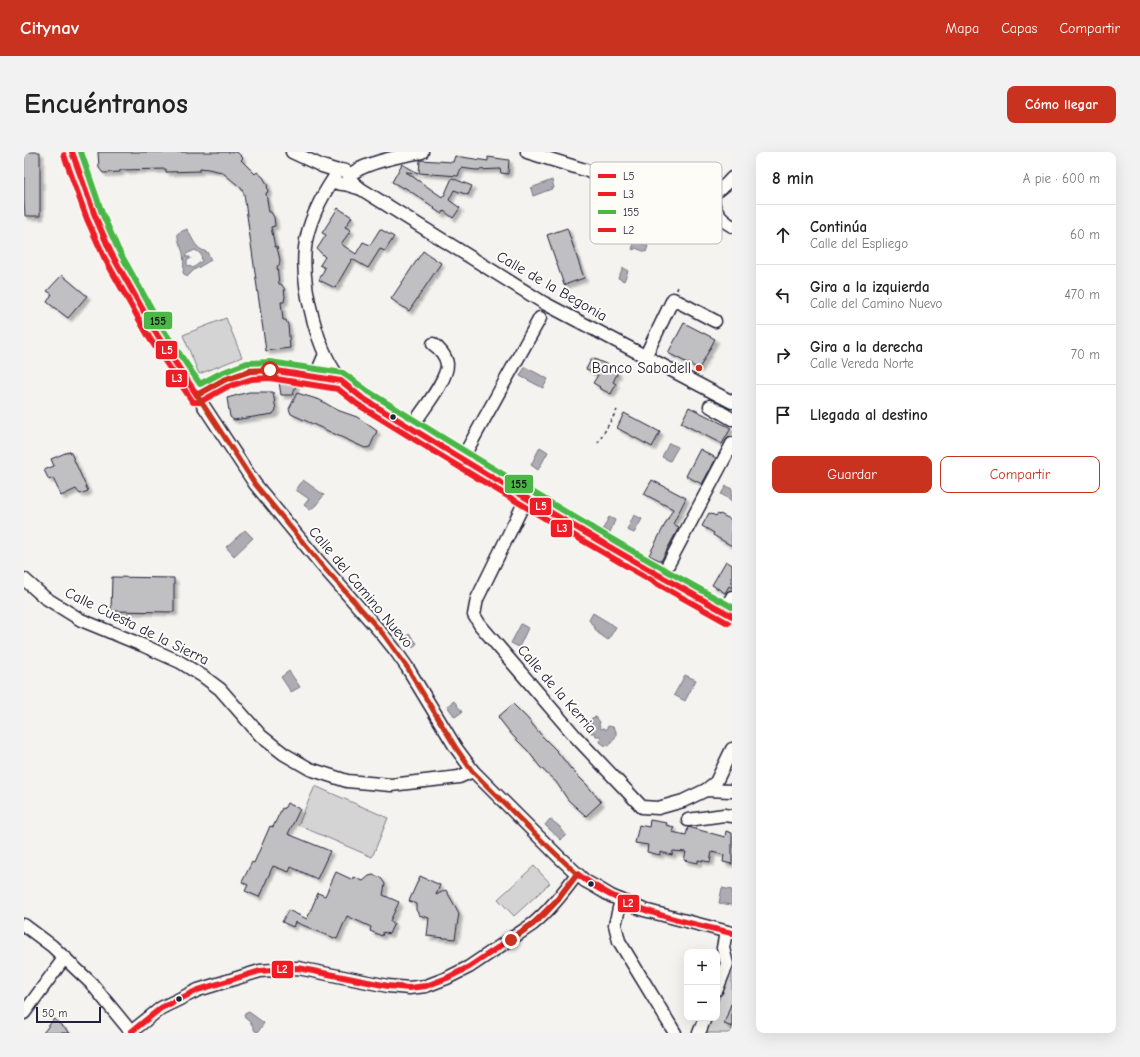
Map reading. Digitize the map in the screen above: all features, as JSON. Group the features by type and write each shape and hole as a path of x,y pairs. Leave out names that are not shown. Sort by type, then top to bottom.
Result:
{"street":[{"name":"Calle del Camino Nuevo","path":"72,152 95,216 111,253 157,335 255,484 311,553 384,635 407,667 470,767 534,833 577,874 596,887 644,910 729,933"},
{"path":"292,152 322,166 335,175 318,205 308,232 305,247 304,277 315,326 325,354 342,381 361,397 411,428 526,499 661,578 728,614 732,597"},
{"path":"348,180 357,170 371,164 422,152"},
{"path":"527,152 590,172"},
{"name":"Calle de la Begonia","path":"335,175 336,182 339,184 348,180 544,303 732,402"},
{"path":"722,188 732,178"},
{"path":"722,220 732,226"},
{"path":"645,357 673,299 715,321"},
{"path":"462,459 540,318"},
{"path":"411,428 435,392 446,372 446,358 438,347 433,344"},
{"path":"312,376 319,368 325,354"},
{"path":"197,395 224,380 250,371 276,370 342,381"},
{"path":"710,406 732,419"},
{"path":"661,578 732,444"},
{"name":"Calle de la Kerria","path":"526,499 477,599 474,615 480,624 574,736 642,807 658,808 683,801 706,790 732,791"},
{"name":"Calle Cuesta de la Sierra","path":"24,579 44,597 81,620 180,662 204,677 220,689 261,736 284,754 310,769 347,781 391,785 447,778 470,767"},
{"path":"706,790 716,782 732,749"},
{"path":"719,815 732,805"},
{"path":"688,820 719,815 732,816"},
{"path":"24,925 65,957 91,984 131,1032 161,1008 198,990 260,971 298,968 388,986 408,988 426,986 439,982 474,964 543,916 557,901 577,874"},
{"path":"621,900 615,925 619,941 675,1033"},
{"path":"719,985 727,964 723,948 729,933"},
{"path":"24,1013 65,957"},
{"path":"699,1033 704,1021"}],"path":[{"path":"598,443 616,410"}],"shaded area":[{"path":"552,180 554,188 533,196 531,188"},
{"path":"187,229 197,246 203,251 207,252 211,260 194,270 187,277 183,273 183,253 178,233","holes":["195,250 201,254 202,261 193,268 187,265 187,260 190,259 190,257 186,257 186,254"]},
{"path":"634,244 643,244 648,246 646,252 635,248 634,250 632,249"},
{"path":"623,268 628,271 624,281 618,278"},
{"path":"226,318 242,357 199,374 183,335"},
{"path":"525,367 548,379 543,388 520,376"},
{"path":"669,443 678,447 670,461 662,457"},
{"path":"540,447 548,452 538,470 531,465"},
{"path":"303,480 324,495 310,510 304,505 309,499 296,490"},
{"path":"726,486 732,489 732,501 721,494"},
{"path":"634,515 642,519 634,533 627,530"},
{"path":"609,517 615,520 610,532 603,529"},
{"path":"245,530 253,538 234,556 226,547"},
{"path":"593,613 616,627 608,640 598,633 589,620"},
{"path":"521,624 528,628 519,647 511,643"},
{"path":"409,634 417,643 413,648 404,638"},
{"path":"289,671 300,687 291,692 281,677"},
{"path":"685,675 696,680 685,701 674,695"},
{"path":"454,701 462,712 455,717 447,706"},
{"path":"596,717 600,722 599,725 601,729 604,728 606,730 608,726 613,727 616,731 616,736 609,746 600,742 600,736 596,736 595,733 591,733 589,730 592,724 590,720"},
{"path":"315,786 388,818 372,857 298,825"},
{"path":"550,819 559,826 566,835 561,840 545,825"},
{"path":"534,866 550,883 514,916 498,899"},
{"path":"722,888 732,890 732,905 719,903"},
{"path":"732,967 732,1033 705,1033 710,1021 720,1021 720,997"},
{"path":"249,1012 264,1023 258,1032 255,1031 251,1023 245,1018 244,1014"}],"building":[{"path":"24,152 40,152 40,216 25,216"},
{"path":"98,152 237,152 243,158 241,160 255,174 257,172 263,177 267,184 268,192 266,193 269,212 271,212 274,217 275,226 271,227 275,247 277,247 280,260 279,266 277,266 279,284 281,284 284,288 285,297 284,302 281,302 283,320 286,320 288,325 290,348 266,351 244,194 241,188 222,172 200,168 200,171 166,172 166,169 120,170 120,172 103,173 99,168"},
{"path":"455,156 488,161 488,157 509,160 508,174 501,173 500,169 476,170 461,168 458,176 419,173 420,160 453,162"},
{"path":"402,164 418,173 406,172 442,197 444,196 452,178 472,186 468,195 454,190 449,200 460,208 453,218 444,211 442,214 404,187 403,188 392,182"},
{"path":"338,208 352,217 345,227 351,230 341,244 356,254 363,242 370,245 380,229 394,237 385,251 380,249 368,268 352,259 335,288 319,280 325,268 320,265 325,257 317,249 326,235 322,233"},
{"path":"567,228 584,278 564,285 547,235"},
{"path":"423,251 441,263 409,311 391,299"},
{"path":"62,275 87,296 68,318 47,302 52,294 47,291"},
{"path":"684,323 715,339 699,369 668,353"},
{"path":"592,358 615,368 614,370 618,372 613,382 616,384 611,394 593,383 598,375 586,369"},
{"path":"288,380 296,385 293,395 281,395 279,382"},
{"path":"249,392 273,392 276,410 273,414 234,420 230,417 227,398"},
{"path":"297,393 320,400 337,410 357,417 377,431 370,447 365,448 291,414 289,409"},
{"path":"689,407 731,428 722,444 681,423"},
{"path":"624,413 660,432 652,447 617,428"},
{"path":"700,449 716,458 702,484 686,476"},
{"path":"70,451 88,491 80,494 76,489 61,496 53,478 49,480 44,470 54,466 51,459"},
{"path":"652,480 686,498 673,524 679,527 661,561 649,555 673,509 644,494"},
{"path":"709,513 716,516 717,514 720,514 732,520 732,546 713,535 714,533 702,526"},
{"path":"726,561 732,565 732,588 729,586 725,593 712,585"},
{"path":"112,577 174,578 174,612 111,611"},
{"path":"513,704 557,751 601,802 586,816 568,800 556,782 540,767 498,717"},
{"path":"287,803 300,809 288,834 330,851 317,879 291,867 289,872 273,866 259,897 245,891 248,885 242,882 252,862 254,863 270,826 273,827 282,808 284,809"},
{"path":"650,820 667,823 666,825 674,827 672,832 686,835 688,827 725,837 726,831 732,833 732,864 723,862 724,855 712,852 710,862 698,860 698,863 684,860 686,852 673,851 672,855 660,852 660,855 647,852 648,845 635,843 639,825 649,827"},
{"path":"336,872 353,880 354,877 363,881 369,876 373,875 381,878 385,884 383,895 399,902 390,921 394,923 389,934 383,932 382,936 370,931 371,927 347,916 337,939 295,922 293,927 282,922 288,910 307,919 318,893 325,896"},
{"path":"420,876 440,885 436,895 446,890 459,913 455,939 427,936 429,918 419,915 416,910 416,904 409,901"},
{"path":"732,1004 732,1027 724,1024"},
{"path":"54,1019 70,1033 43,1033"}],"transit line":[{"name":"L5","path":"72,152 95,216 111,253 157,335 197,395 224,380 250,371 270,370 341,381 361,397 499,481 591,536 732,616"},
{"name":"155","path":"81,152 102,213 118,249 164,331 200,384 221,373 247,363 270,362 343,373 366,390 547,501 732,607"},
{"name":"L3","path":"64,155 87,219 104,257 150,339 193,402 200,402 227,387 252,379 270,378 338,389 357,404 495,488 587,543 728,623"},
{"name":"L2","path":"132,1033 131,1032 161,1008 198,990 260,971 298,968 388,986 409,988 426,986 469,967 533,924 557,900 577,874 613,897 632,905 671,918 732,933"}],"place":[{"name":"Banco Sabadell","path":"699,368"}],"route":[{"path":"270,370 250,371 224,380 197,395 255,484 320,563 384,635 395,650 472,771 577,874 557,901 543,916 511,940"}]}
